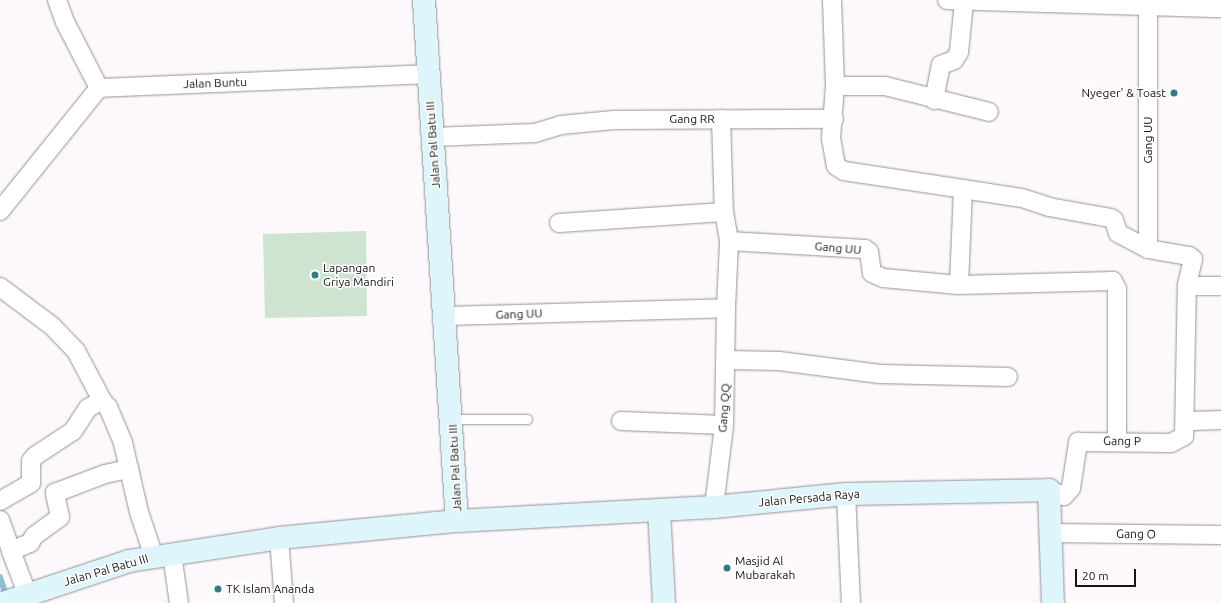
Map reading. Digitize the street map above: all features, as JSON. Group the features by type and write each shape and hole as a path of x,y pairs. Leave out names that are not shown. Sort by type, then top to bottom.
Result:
{"street":[{"path":"0,211 99,88 65,22 57,0"},
{"name":"Jalan Pal Batu III","path":"15,598 129,561 163,555 280,538 457,521 446,316 432,136 424,0"},
{"path":"832,0 835,86 832,150 839,169 1022,198 1049,207 1110,218 1114,220 1118,232 1148,249 1189,256 1193,259 1187,286 1185,418 1193,421 1221,420"},
{"path":"934,100 940,65 954,60 959,52 955,1 1148,6 1166,3 1221,8"},
{"name":"Gang UU","path":"1148,6 1148,249"},
{"name":"Jalan Buntu","path":"99,88 428,74"},
{"path":"835,86 885,86 934,100 989,112"},
{"path":"721,119 724,212 729,241 726,308"},
{"name":"Gang RR","path":"432,136 536,133 562,125 607,120 834,119"},
{"path":"959,285 963,189"},
{"path":"559,223 724,212"},
{"name":"Gang UU","path":"729,241 865,249 869,252 872,273 876,277 959,285 1113,281 1116,284 1117,441"},
{"path":"1187,286 1221,286"},
{"path":"0,287 52,326 76,351 103,402 108,407 123,443 139,512 163,555 179,603"},
{"name":"Gang UU","path":"446,316 726,308"},
{"name":"Gang QQ","path":"714,507 724,425 727,360 726,308"},
{"path":"727,360 779,361 880,374 1008,378"},
{"path":"0,501 28,486 31,483 31,461 35,456 73,431 88,408 103,402"},
{"name":"Gang P","path":"1049,490 1064,496 1071,488 1078,442 1117,441 1172,443 1180,441 1184,436 1185,418"},
{"path":"621,421 724,425"},
{"path":"11,551 30,543 34,536 60,517 55,493 105,474 129,469"},
{"path":"1049,490 1054,603"},
{"name":"Jalan Persada Raya","path":"457,521 714,507 846,494 1049,490"},
{"path":"846,494 851,603"},
{"path":"658,510 664,603"},
{"path":"0,520 11,551 15,598"},
{"name":"Gang O","path":"1051,532 1221,535"},
{"path":"280,538 284,603"}],"lane":[{"path":"452,419 527,419"}],"green space":[{"name":"Lapangan Griya Mandiri","path":"366,231 367,316 265,318 263,234"}],"waterway":[{"path":"0,577 7,598"}],"place":[{"name":"Nyeger' & Toast","path":"1174,93"},
{"name":"Lapangan Griya Mandiri","path":"315,275"},
{"name":"Masjid Al Mubarakah","path":"727,568"},
{"name":"TK Islam Ananda","path":"218,589"}]}
